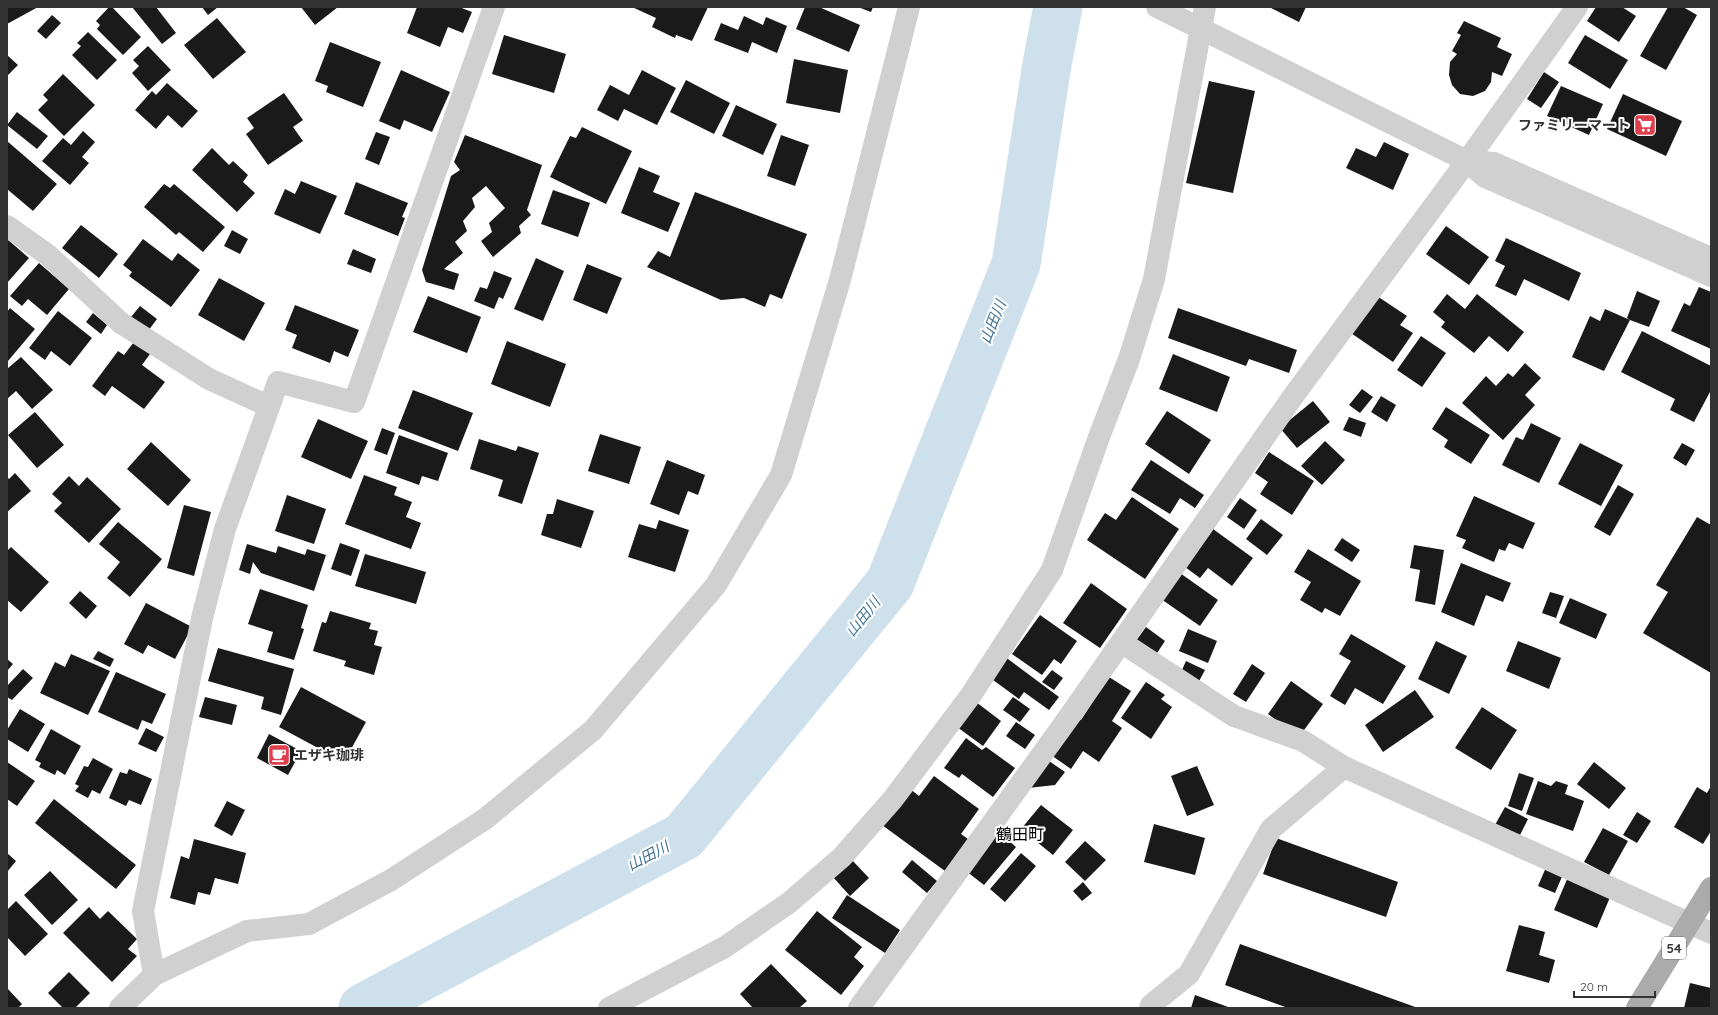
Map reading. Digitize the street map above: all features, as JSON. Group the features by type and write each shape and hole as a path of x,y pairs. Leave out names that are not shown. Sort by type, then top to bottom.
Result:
{"main road":[{"name":"54","path":"1637,1008 1711,888"}],"street":[{"path":"154,975 143,912 202,618 225,528 268,406 278,382 354,402 494,7"},
{"path":"120,1008 154,975 247,931 309,924 391,880 485,820 593,730 716,585 781,475 840,280 909,7"},
{"path":"1157,7 1198,18 1467,161 1485,177 1711,276"},
{"path":"858,1008 1121,642 1294,395 1467,161 1577,7"},
{"path":"609,1008 725,947 790,902 842,857 893,799 971,695 1052,570 1129,359 1154,279 1198,18"},
{"path":"1467,161 1494,163 1711,258"},
{"path":"7,226 48,255 121,323 209,379 268,406"},
{"path":"1121,642 1234,716 1303,741 1344,767 1711,933"},
{"path":"1150,1008 1151,1005 1189,974 1271,829 1344,767"}],"building":[{"path":"7,7 38,7 7,24"},
{"path":"109,7 112,7 141,37 123,55 97,29 100,25 96,21"},
{"path":"132,7 156,7 176,33 162,44"},
{"path":"202,7 218,7 208,15"},
{"path":"301,7 338,7 315,25"},
{"path":"417,7 459,7 472,12 463,33 448,27 440,47 407,33"},
{"path":"632,7 708,7 692,41 676,35 675,38 652,27 656,18"},
{"path":"805,7 819,7 860,25 849,52 796,29"},
{"path":"858,7 873,7 871,12"},
{"path":"1269,7 1306,7 1299,22"},
{"path":"1596,7 1622,7 1636,16 1619,42 1587,21"},
{"path":"1668,7 1683,7 1697,15 1666,70 1640,56"},
{"path":"52,15 61,23 46,39 37,31"},
{"path":"744,16 763,25 766,17 787,26 777,53 752,42 748,53 714,40 721,23 738,30"},
{"path":"217,18 246,52 213,79 184,45"},
{"path":"1464,21 1501,38 1497,47 1512,54 1502,76 1492,72 1491,82 1485,91 1473,96 1460,94 1452,85 1449,75 1450,62 1457,54 1452,51 1461,35 1457,33"},
{"path":"88,32 117,60 97,80 72,55 81,46 77,43"},
{"path":"504,35 566,54 554,93 492,74"},
{"path":"1585,35 1628,60 1610,89 1568,63"},
{"path":"330,42 381,62 363,107 326,92 328,86 315,81"},
{"path":"148,46 171,70 148,91 132,73 139,66 133,60"},
{"path":"7,55 18,65 7,76"},
{"path":"794,59 848,70 840,113 786,103"},
{"path":"401,70 450,92 432,132 404,120 400,130 379,121"},
{"path":"642,70 676,88 657,125 624,109 618,121 597,110 610,85 629,95"},
{"path":"1544,72 1559,82 1541,108 1527,99"},
{"path":"63,74 95,105 64,136 38,110 48,100 43,95"},
{"path":"686,80 730,103 714,134 670,112"},
{"path":"1209,81 1255,91 1233,193 1186,183"},
{"path":"167,83 198,111 182,128 168,115 156,129 135,110 152,91 156,95"},
{"path":"1561,86 1603,104 1589,135 1547,116"},
{"path":"284,93 303,120 293,127 303,141 268,165 246,134 254,128 247,118"},
{"name":"ファミリーマート","path":"1623,94 1682,121 1666,156 1607,129"},
{"path":"736,105 777,124 763,155 722,136"},
{"path":"17,112 48,136 37,149 7,125"},
{"path":"582,127 632,151 606,204 550,177 570,136 576,138"},
{"path":"83,131 95,142 82,157 89,163 70,185 42,161 63,138 71,145"},
{"path":"376,132 390,137 379,165 365,159"},
{"path":"465,135 542,165 527,210 531,215 519,226 521,233 493,257 481,241 492,232 489,223 505,208 486,186 472,198 475,207 463,221 467,231 455,242 463,253 444,269 459,274 454,290 426,282 422,270 451,176 460,170 454,162"},
{"path":"781,135 809,145 795,186 767,176"},
{"path":"7,141 57,184 33,211 7,189"},
{"path":"1384,142 1409,154 1393,190 1346,168 1356,148 1376,157"},
{"path":"212,148 229,165 233,161 248,175 243,182 255,193 237,212 192,170"},
{"path":"639,167 660,176 653,192 680,203 668,232 621,213"},
{"path":"301,181 337,196 320,234 274,214 285,189 295,194"},
{"path":"356,182 408,203 402,217 405,218 398,236 344,214"},
{"path":"164,184 170,188 174,184 225,227 203,252 179,232 176,235 144,207"},
{"path":"553,190 590,203 578,237 541,224"},
{"path":"695,192 807,234 782,299 770,294 765,307 744,298 721,300 647,267 658,251 670,257"},
{"path":"81,225 118,254 99,278 62,248"},
{"path":"1446,226 1489,257 1469,285 1426,254"},
{"path":"232,230 248,239 240,254 224,246"},
{"path":"1506,238 1581,273 1569,301 1524,279 1516,296 1495,286 1505,266 1495,261"},
{"path":"7,239 29,258 7,283"},
{"path":"143,239 172,261 178,253 200,270 171,307 129,276 132,272 123,265"},
{"path":"353,249 376,259 371,273 347,264"},
{"path":"536,258 564,271 543,321 514,309"},
{"path":"39,263 69,289 47,315 28,299 22,306 10,296"},
{"path":"587,264 622,278 607,314 573,300"},
{"path":"494,271 512,278 503,299 499,297 494,309 474,301 480,287 487,289"},
{"path":"219,278 265,303 244,341 198,315"},
{"path":"1699,287 1711,292 1711,349 1671,331 1684,303 1690,306"},
{"path":"1637,291 1660,301 1649,327 1627,318"},
{"path":"1374,294 1407,316 1400,325 1413,333 1393,362 1348,331"},
{"path":"1447,294 1465,309 1477,294 1524,332 1508,352 1489,336 1474,353 1441,327 1445,322 1433,312"},
{"path":"428,296 481,317 467,353 413,332"},
{"path":"295,305 359,330 348,357 334,351 330,363 292,348 297,335 285,330"},
{"path":"140,306 157,319 148,331 131,317"},
{"path":"10,308 35,329 8,361 7,312"},
{"path":"1178,308 1297,350 1289,373 1249,359 1246,366 1168,338"},
{"path":"1605,309 1630,320 1604,371 1572,357 1590,316 1600,321"},
{"path":"58,311 92,338 70,366 51,351 45,360 29,348"},
{"path":"93,313 107,325 101,334 86,322"},
{"path":"1642,331 1711,366 1711,390 1694,422 1670,410 1675,399 1621,372"},
{"path":"1421,336 1446,353 1422,387 1397,370"},
{"path":"507,341 566,364 550,407 491,384"},
{"path":"134,342 150,354 142,365 165,382 144,409 112,386 105,396 92,386 118,351 124,355"},
{"path":"1173,354 1230,377 1217,412 1159,389"},
{"path":"21,357 53,390 32,409 16,391 7,399 7,369"},
{"path":"1525,363 1541,378 1525,395 1535,405 1503,440 1462,403 1486,376 1496,386 1508,373 1513,377"},
{"path":"1362,389 1373,397 1360,413 1349,405"},
{"path":"413,390 473,413 458,451 398,428"},
{"path":"1381,396 1396,405 1387,422 1371,412"},
{"path":"1313,401 1330,422 1297,448 1280,428"},
{"path":"1446,407 1490,435 1471,464 1444,447 1448,440 1432,429"},
{"path":"1167,411 1211,440 1189,474 1145,444"},
{"path":"35,412 64,445 37,468 8,435"},
{"path":"1349,417 1366,423 1361,437 1343,430"},
{"path":"318,419 368,441 351,479 301,457"},
{"path":"1531,423 1561,438 1539,483 1502,465 1516,437 1523,440"},
{"path":"382,428 395,433 387,455 374,450"},
{"path":"600,434 641,447 629,484 588,471"},
{"path":"399,435 448,453 438,481 422,476 419,485 386,473"},
{"path":"479,439 516,451 518,446 539,453 522,504 498,496 503,480 470,469"},
{"path":"1325,441 1345,460 1322,485 1301,466"},
{"path":"151,442 191,480 168,506 127,469"},
{"path":"1580,443 1623,465 1601,506 1558,484"},
{"path":"1682,443 1695,450 1686,466 1673,458"},
{"path":"1269,452 1314,481 1292,515 1260,494 1268,482 1255,473"},
{"path":"667,460 705,475 698,495 688,491 679,515 650,504"},
{"path":"1151,460 1204,495 1195,508 1180,498 1170,514 1131,490"},
{"path":"15,473 31,491 7,512 7,477 9,479"},
{"path":"364,475 397,487 394,495 412,502 406,517 421,523 411,549 345,524"},
{"path":"69,476 79,486 87,477 121,509 89,543 54,511 62,503 52,494"},
{"path":"1618,485 1634,494 1610,536 1594,527"},
{"path":"287,495 326,509 314,544 275,531"},
{"path":"1474,496 1535,523 1523,549 1509,543 1505,551 1499,549 1494,562 1462,548 1466,540 1456,536"},
{"path":"1132,497 1179,529 1145,579 1087,540 1105,513 1116,520"},
{"path":"1240,498 1257,510 1244,529 1227,517"},
{"path":"557,499 594,511 581,548 541,535 547,514 553,514"},
{"path":"184,505 211,512 194,576 167,568"},
{"path":"1697,517 1711,525 1711,673 1643,633 1668,592 1656,585"},
{"path":"1261,519 1283,535 1267,555 1246,539"},
{"path":"659,520 689,530 675,572 628,557 639,524 656,529"},
{"path":"118,522 162,559 130,597 107,578 120,562 99,544"},
{"path":"1213,529 1253,558 1232,586 1208,568 1200,578 1185,567"},
{"path":"1342,538 1360,550 1352,562 1334,550"},
{"path":"340,543 360,550 351,576 331,569"},
{"path":"247,544 276,553 278,546 305,555 307,549 326,555 314,591 261,573 253,562 250,574 239,570"},
{"path":"1414,545 1444,550 1435,605 1415,601 1420,570 1410,568"},
{"path":"11,547 49,582 21,612 7,600 7,551"},
{"path":"1308,549 1361,581 1340,616 1325,608 1322,613 1300,600 1311,582 1294,572"},
{"path":"365,554 426,572 416,604 355,586"},
{"path":"1461,563 1511,583 1503,602 1486,595 1474,626 1441,612"},
{"path":"1180,573 1218,600 1200,626 1161,599"},
{"path":"1091,583 1127,609 1100,648 1063,623"},
{"path":"260,589 308,605 301,628 304,629 294,660 267,652 273,632 248,624"},
{"path":"80,591 97,606 86,619 69,603"},
{"path":"1550,592 1564,596 1556,618 1542,613"},
{"path":"1570,598 1607,614 1596,639 1559,623"},
{"path":"146,603 192,627 175,659 148,645 143,654 124,644"},
{"path":"330,611 371,623 369,629 378,631 374,645 382,647 374,675 344,666 346,661 313,651 322,622 326,623"},
{"path":"1040,615 1077,641 1061,664 1054,659 1042,675 1012,654"},
{"path":"1146,627 1165,641 1153,659 1133,645"},
{"path":"1188,629 1217,641 1208,663 1179,651"},
{"path":"1351,634 1406,666 1383,704 1355,688 1345,705 1330,696 1351,661 1339,654"},
{"path":"1436,641 1467,656 1449,694 1418,679"},
{"path":"1518,641 1561,658 1549,689 1506,671"},
{"path":"218,648 294,669 281,715 261,709 264,697 208,681"},
{"path":"98,651 114,659 110,667 93,659"},
{"path":"71,654 110,671 88,715 40,693 55,662 65,667"},
{"path":"1004,656 1059,697 1049,710 1024,692 1019,699 989,677"},
{"path":"7,659 13,664 7,671"},
{"path":"1186,661 1205,670 1196,687 1178,679"},
{"path":"1252,664 1265,673 1246,702 1233,694"},
{"path":"23,669 33,678 12,700 7,697 7,686"},
{"path":"1052,670 1063,678 1054,690 1042,682"},
{"path":"116,672 166,694 152,724 142,720 138,730 98,712"},
{"path":"1109,677 1131,691 1112,721 1122,728 1099,762 1083,751 1071,769 1051,755 1075,717 1081,720"},
{"path":"1291,681 1323,704 1299,737 1268,714"},
{"path":"1146,682 1165,695 1161,699 1172,707 1151,739 1121,718"},
{"path":"301,687 366,722 344,762 279,727"},
{"path":"1415,690 1434,717 1383,752 1365,725"},
{"path":"205,697 237,705 232,725 199,717"},
{"path":"1013,697 1030,709 1020,722 1003,710"},
{"path":"976,702 1001,721 983,746 957,727"},
{"path":"1482,707 1517,730 1491,770 1455,748"},
{"path":"20,709 45,724 28,752 7,739 7,730"},
{"path":"1016,722 1035,735 1025,749 1006,736"},
{"path":"146,728 164,737 156,752 138,744"},
{"path":"51,729 81,746 65,775 57,770 55,775 39,767 41,763 35,760"},
{"name":"エザキ珈琲","path":"269,734 301,751 288,775 257,758"},
{"path":"966,738 982,750 986,747 1015,768 993,797 962,774 959,778 944,768"},
{"path":"93,758 113,769 100,794 92,790 88,798 75,791 79,786 75,784 84,766 88,767"},
{"path":"1049,761 1065,772 1055,785 1028,788"},
{"path":"7,762 35,781 17,806 7,799"},
{"path":"1594,762 1626,788 1609,809 1577,784"},
{"path":"1197,766 1214,805 1187,816 1171,776"},
{"path":"129,769 152,779 141,805 129,800 126,806 109,798 120,772 127,774"},
{"path":"1519,773 1534,778 1522,811 1508,806"},
{"path":"934,776 979,809 961,834 968,839 945,871 882,825 909,788 919,796"},
{"path":"1538,781 1551,786 1556,781 1568,785 1565,794 1584,801 1573,831 1526,814"},
{"path":"1711,786 1711,831 1703,844 1674,827 1697,787 1707,793"},
{"path":"54,799 136,865 116,889 35,823"},
{"path":"227,801 245,810 232,836 214,826"},
{"path":"1041,805 1073,830 1053,855 1021,829"},
{"path":"1505,807 1528,819 1519,837 1495,825"},
{"path":"1637,812 1651,821 1637,843 1623,835"},
{"path":"1154,824 1205,838 1195,875 1144,862"},
{"path":"1603,828 1628,841 1609,875 1584,862"},
{"path":"999,832 1016,847 984,885 966,871"},
{"path":"1276,838 1398,882 1386,917 1263,874"},
{"path":"194,839 246,853 238,884 215,878 210,895 198,892 195,905 170,898 181,856 189,859"},
{"path":"1085,841 1106,860 1085,881 1065,862"},
{"path":"7,853 16,861 7,872"},
{"path":"1021,853 1036,866 1005,902 990,889"},
{"path":"851,859 869,878 850,896 833,877"},
{"path":"912,860 937,881 927,893 902,872"},
{"path":"1547,865 1564,872 1555,893 1538,886"},
{"path":"50,871 78,900 52,925 24,895"},
{"path":"1568,877 1611,895 1597,928 1554,910"},
{"path":"1083,882 1092,893 1082,901 1073,891"},
{"path":"847,895 900,930 885,953 832,918"},
{"path":"16,901 48,934 25,956 7,937 7,910"},
{"path":"89,907 100,919 108,911 137,939 128,949 137,956 112,982 63,933"},
{"path":"817,911 862,947 854,957 864,966 841,995 785,950"},
{"path":"1519,925 1545,932 1539,955 1555,960 1549,983 1506,971"},
{"path":"1240,944 1418,1008 1288,1008 1225,985"},
{"path":"771,964 807,1001 799,1008 753,1008 740,994"},
{"path":"69,972 90,993 75,1008 63,1008 48,993"},
{"path":"1690,983 1711,988 1711,1008 1684,1008"},
{"path":"7,988 22,1004 18,1008 7,1008"},
{"path":"1195,995 1231,1008 1191,1008"}],"waterway":[{"name":"山田川","path":"363,1008 684,836 890,583 1016,264 1047,64 1058,7"}],"place":[{"name":"ファミリーマート","path":"1645,125"},
{"name":"エザキ珈琲","path":"279,755"}],"district":[{"name":"鶴田町","path":"1020,834"}]}
